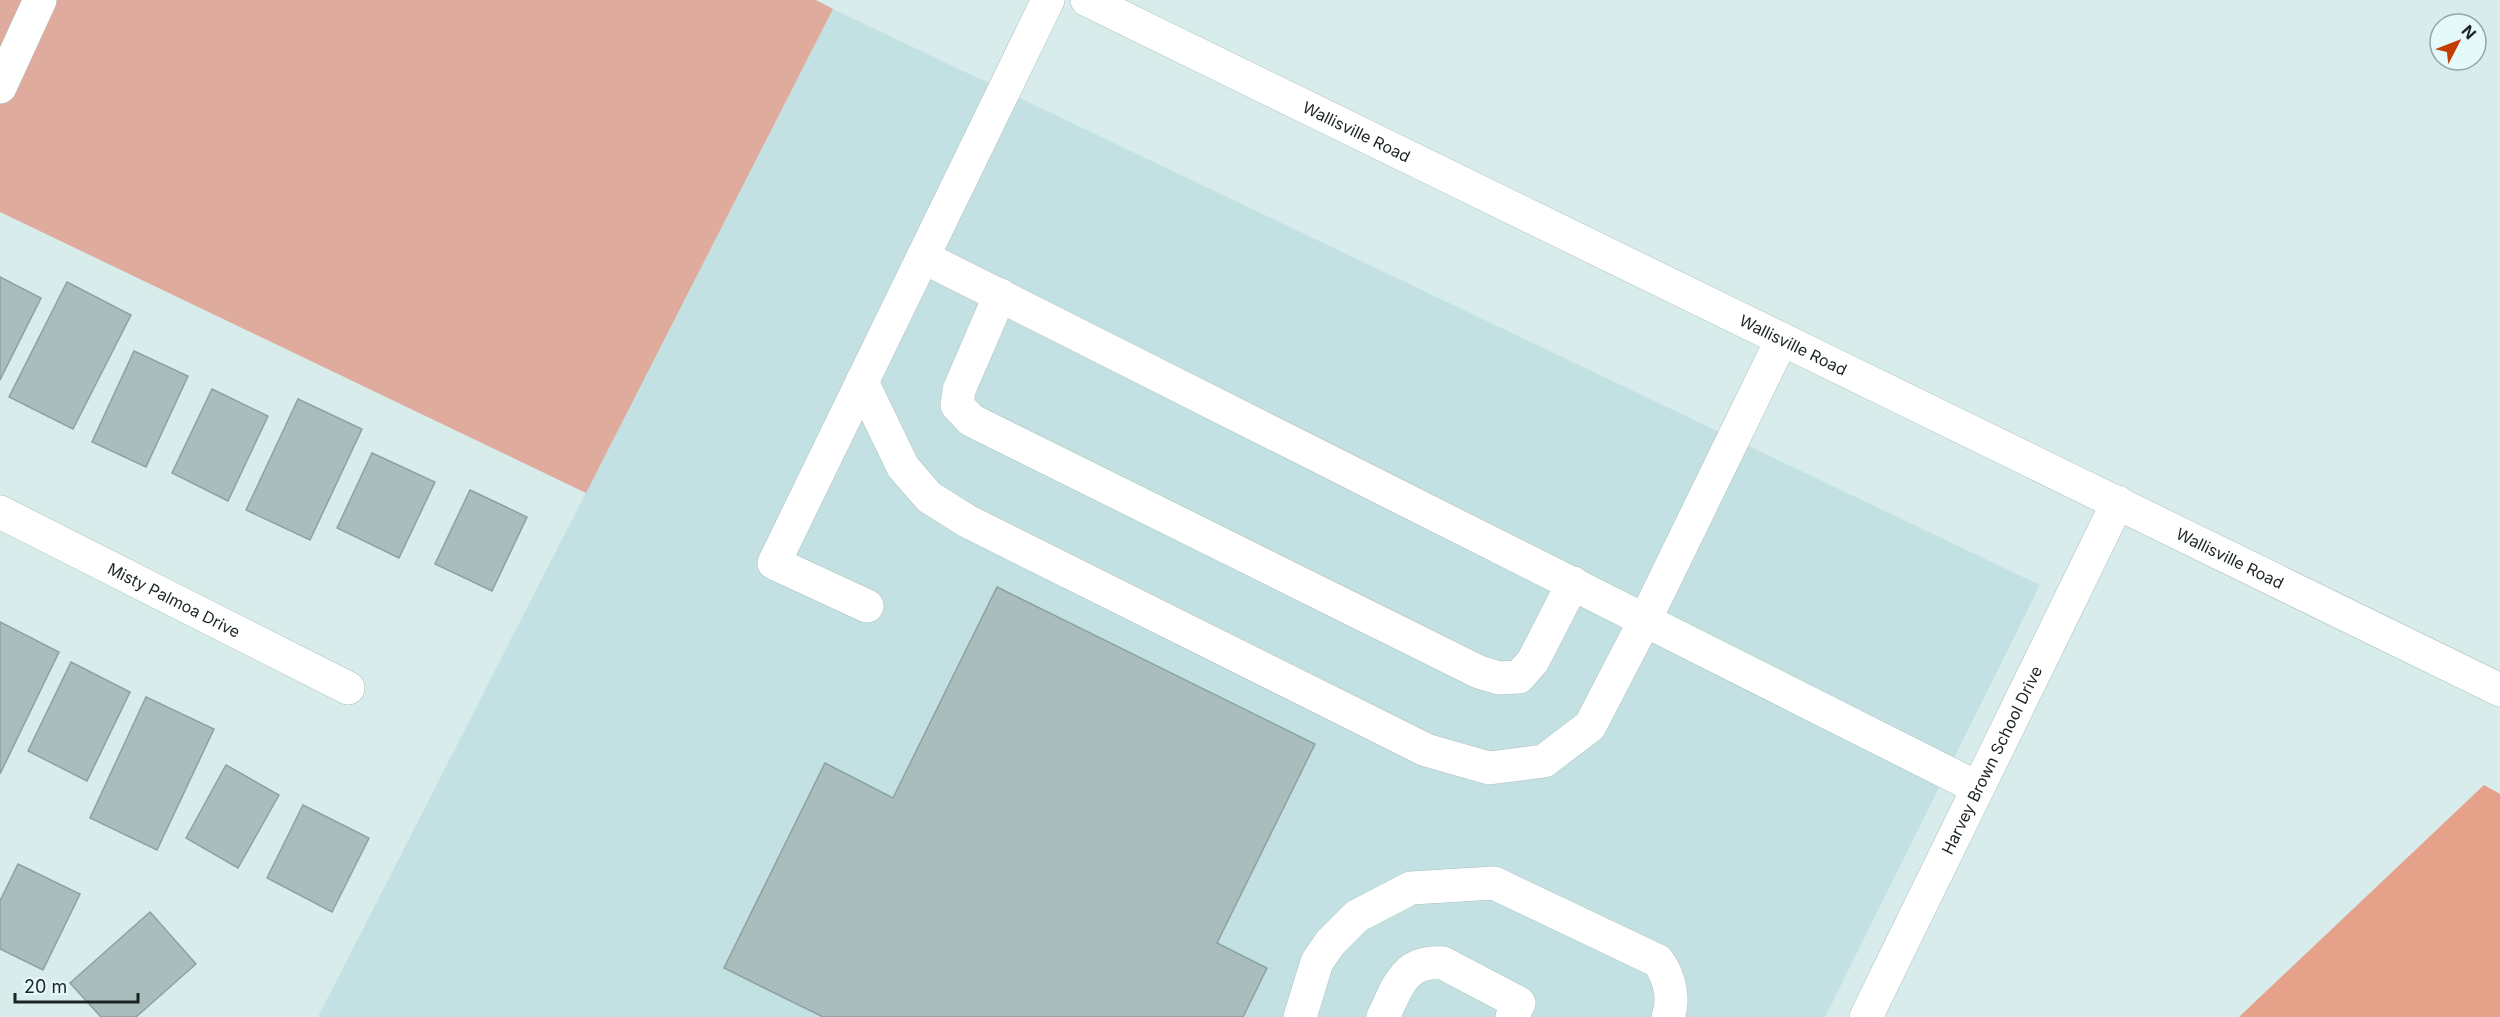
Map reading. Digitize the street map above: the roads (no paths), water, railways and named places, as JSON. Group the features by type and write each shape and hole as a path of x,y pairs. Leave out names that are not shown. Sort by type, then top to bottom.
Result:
{"main road":[{"path":"0,87 40,0"},
{"path":"867,606 774,563 1048,0"},
{"name":"Wallisville Road","path":"1087,0 2500,690"},
{"path":"923,257 1978,788"},
{"path":"1000,295 959,390 957,405 971,420 1479,672 1499,678 1519,677 1533,661 1573,584"},
{"path":"862,382 903,467 929,496 967,521 1426,750 1489,768 1544,761 1590,726 1645,620 1782,339"},
{"name":"Harvey Brown School Drive","path":"1866,1017 2118,502"},
{"name":"Misty Palmoa Drive","path":"0,512 348,688"},
{"path":"1300,1017 1317,962 1330,943 1357,916 1411,888 1494,883 1658,961 1665,971 1671,990 1668,1017"},
{"path":"1383,1017 1405,974 1417,966 1432,962 1443,963 1519,1003 1512,1017"}]}
